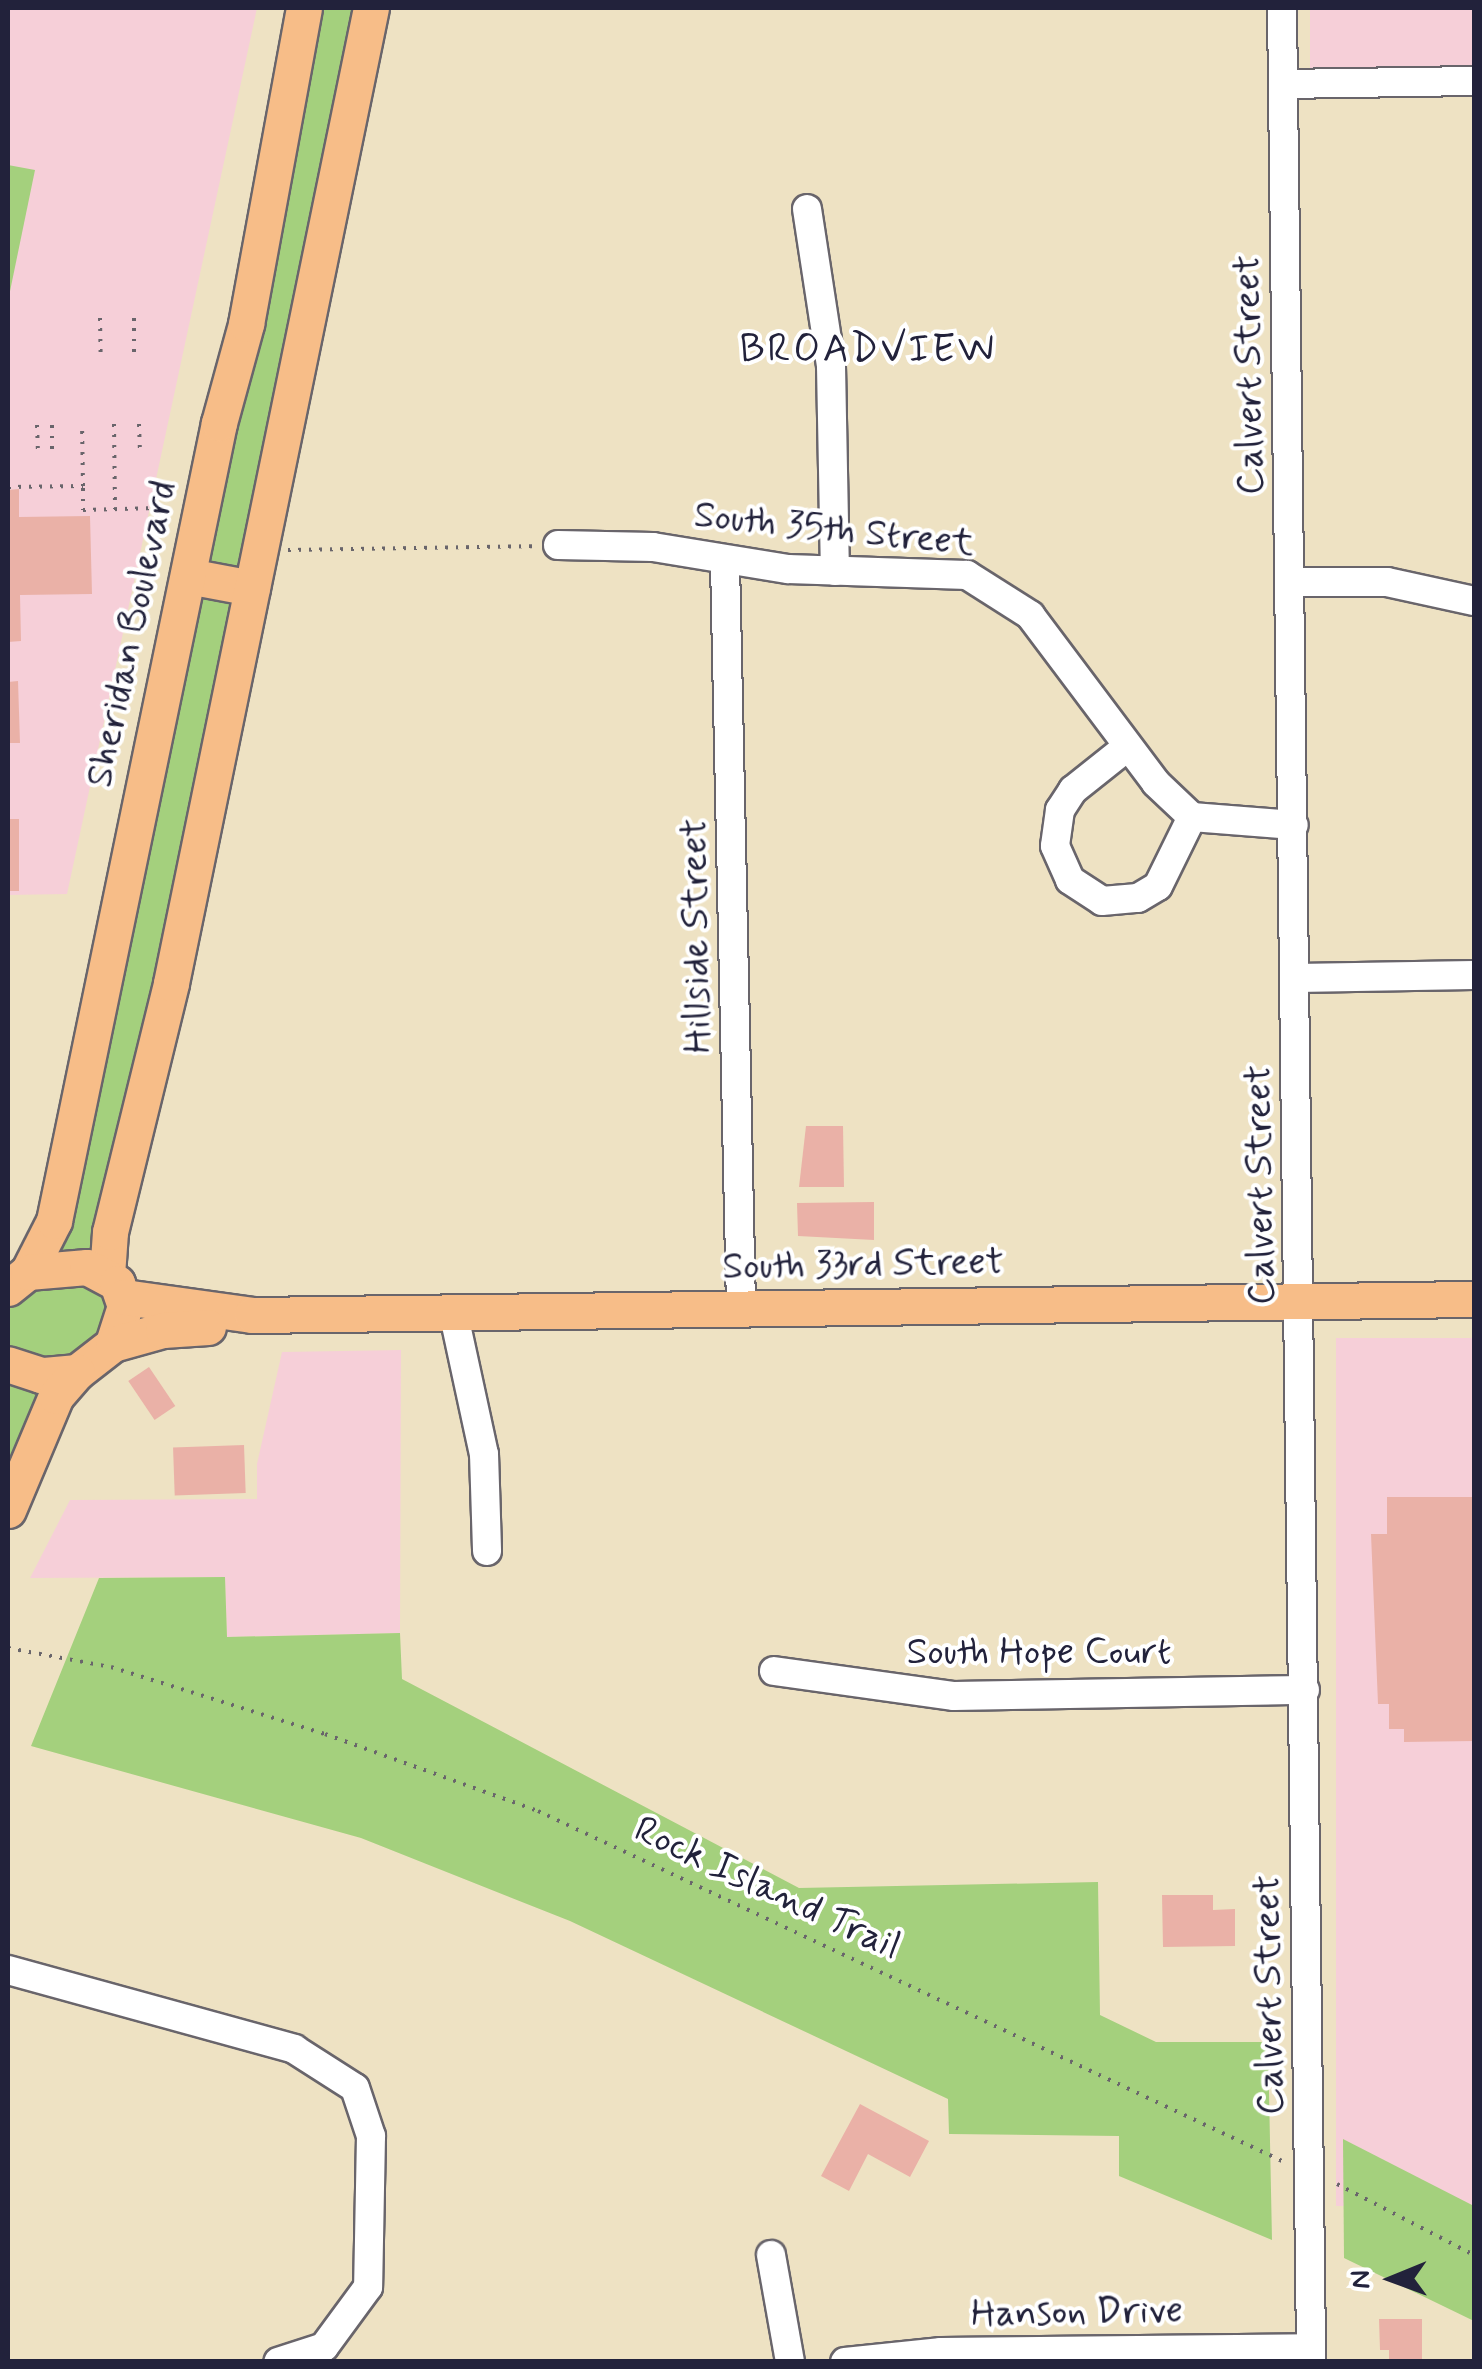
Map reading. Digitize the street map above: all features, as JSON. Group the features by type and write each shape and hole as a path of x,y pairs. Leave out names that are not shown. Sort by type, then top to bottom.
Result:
{"main road":[{"name":"Sheridan Boulevard","path":"18,1280 54,1221 188,576 246,324 304,8"},
{"path":"8,1510 56,1396 77,1372 114,1344 123,1326 115,1286 116,1207 171,983 372,8"},
{"path":"188,576 252,588"},
{"name":"South 33rd Street","path":"18,1280 68,1266 115,1286 252,1315"},
{"name":"South 33rd Street","path":"114,1344 252,1315 1474,1299"},
{"path":"8,1364 41,1375 77,1372"}],"street":[{"name":"Calvert Street","path":"1282,8 1301,1301 1311,2355"},
{"path":"1283,84 1474,81"},
{"path":"807,209 831,366 835,571"},
{"name":"South 35th Street","path":"558,545 653,547 725,562 835,571 936,570 988,583 1030,615 1127,746 1192,817"},
{"name":"Hillside Street","path":"725,562 741,1309"},
{"path":"1290,582 1387,582 1474,602"},
{"path":"1127,746 1073,790 1060,810 1055,846 1070,880 1102,901 1138,898 1158,886 1192,817 1294,825"},
{"path":"1296,978 1474,975"},
{"path":"453,1310 484,1454 486,1551"},
{"name":"South Hope Court","path":"774,1670 954,1696 1305,1690"},
{"path":"8,1970 294,2049 355,2088 371,2136 373,2266 345,2326 324,2347 278,2362"},
{"path":"771,2255 790,2362"},
{"name":"Hanson Drive","path":"845,2362 941,2352 1311,2355"}],"path":[{"path":"100,318 101,357"},
{"path":"134,318 134,356"},
{"path":"114,424 115,509"},
{"path":"140,424 140,454"},
{"path":"37,425 38,455"},
{"path":"52,425 52,454"},
{"path":"82,425 83,510 157,508"},
{"path":"8,488 83,486"},
{"path":"310,549 558,545"},
{"name":"Rock Island Trail","path":"8,1648 112,1667 325,1734 538,1812 1474,2254"}],"shaded area":[{"path":"8,8 257,8 67,894 8,895"},
{"path":"1310,8 1474,8 1474,83 1310,83"},
{"path":"1336,1338 1474,1338 1474,2206 1336,2206"},
{"path":"401,1350 400,1633 227,1637 225,1577 30,1578 70,1500 257,1499 257,1464 282,1352"}],"green space":[{"path":"304,8 371,8 117,1283 98,1360 8,1510 8,1288 28,1272"},
{"path":"8,165 35,170 8,301"},
{"path":"225,1577 227,1637 400,1633 402,1679 799,1888 1098,1882 1100,2015 1156,2042 1268,2042 1272,2240 1119,2176 1119,2136 949,2134 948,2099 570,1921 361,1838 31,1746 99,1578"},
{"path":"1343,2139 1474,2206 1474,2321 1344,2258"}],"building":[{"path":"19,489 19,517 90,516 92,594 20,595 21,641 8,642 8,490"},
{"path":"18,681 20,743 8,743 8,682"},
{"path":"8,819 19,819 19,891 8,891"},
{"path":"806,1126 843,1126 844,1187 799,1187"},
{"path":"874,1202 874,1240 798,1236 797,1203"},
{"path":"149,1367 175,1406 155,1420 128,1381"},
{"path":"244,1445 246,1493 175,1495 173,1447"},
{"path":"1387,1497 1474,1497 1474,1741 1404,1742 1404,1729 1389,1729 1389,1704 1378,1704 1371,1534 1387,1534"},
{"path":"1162,1895 1213,1895 1213,1910 1235,1909 1235,1946 1163,1947"},
{"path":"860,2104 929,2141 910,2177 868,2154 849,2191 821,2176"},
{"path":"1379,2319 1422,2319 1422,2362 1389,2362 1389,2350 1380,2350"}],"district":[{"name":"BROADVIEW","path":"868,350"}]}
